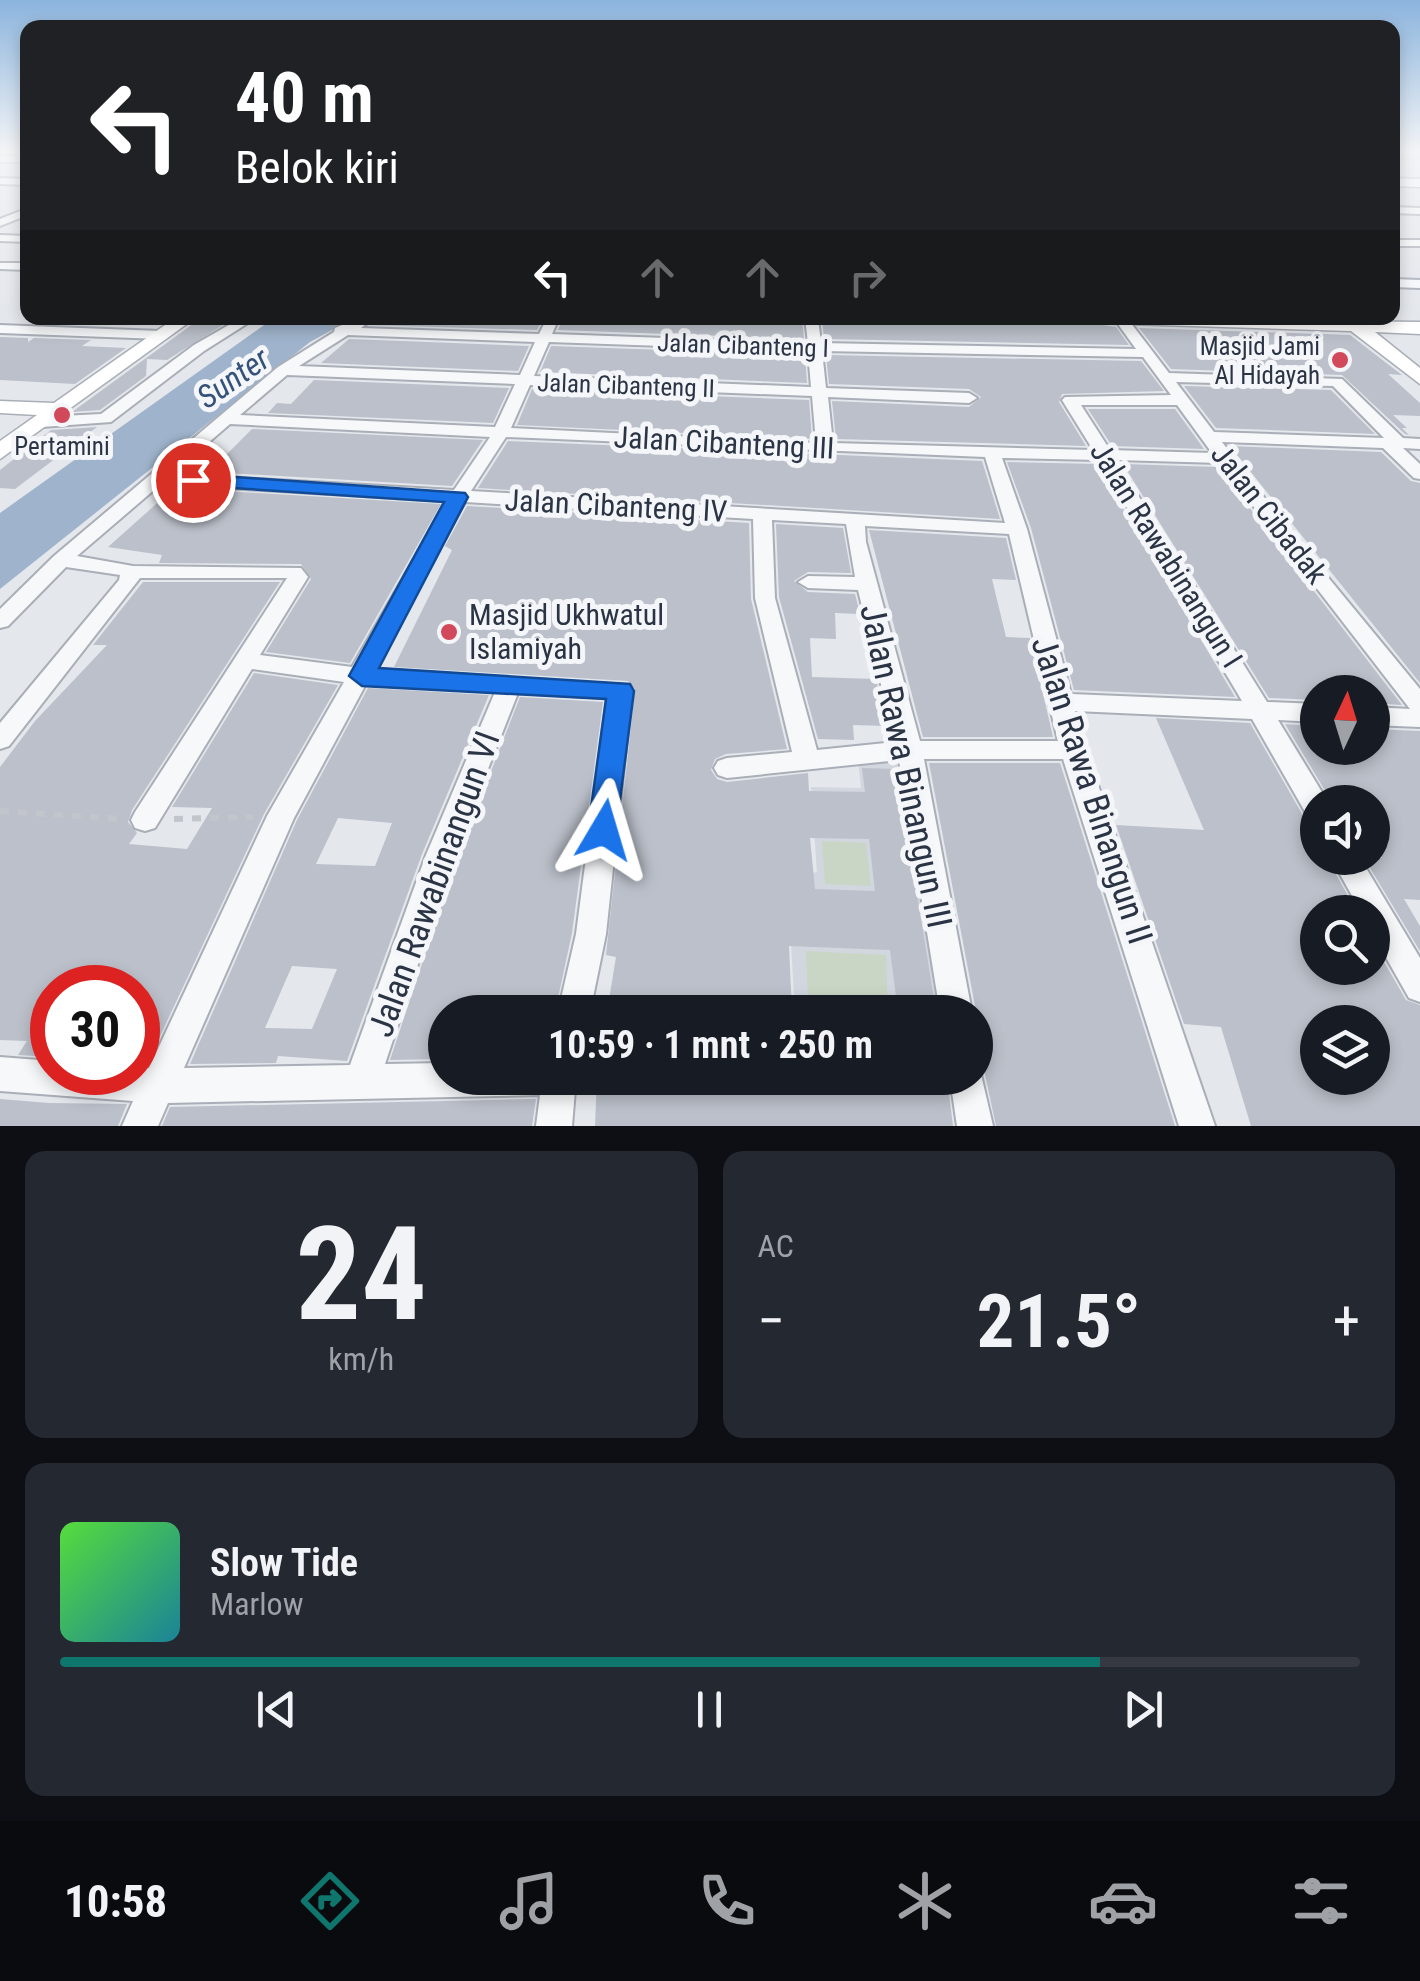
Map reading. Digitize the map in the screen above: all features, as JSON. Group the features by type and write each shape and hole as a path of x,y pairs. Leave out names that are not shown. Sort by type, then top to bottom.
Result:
{"street":[{"path":"0,452 176,325"},
{"path":"2,409 104,419 199,348 237,325"},
{"path":"0,620 61,560 283,370 351,325"},
{"path":"160,1082 281,816 458,497 501,432 550,325"},
{"path":"812,325 825,448"},
{"name":"Jalan Cibadak","path":"1126,325 1224,458 1420,705"},
{"path":"1317,325 1420,328"},
{"path":"1356,326 1420,378"},
{"path":"0,329 161,335"},
{"name":"Jalan Cibanteng I","path":"340,330 814,347 1146,353"},
{"name":"Jalan Cibanteng II","path":"283,370 968,398"},
{"path":"1163,377 1337,382 1420,474"},
{"name":"Jalan Rawabinangun I","path":"1182,400 1070,399 1304,785"},
{"name":"Jalan Cibanteng III","path":"226,420 825,448 1224,458"},
{"path":"1208,437 1420,444"},
{"name":"Jalan Rawa Binangun II","path":"992,452 1017,528 1074,750 1197,1126"},
{"name":"Jalan Cibanteng IV","path":"156,478 1017,528"},
{"path":"762,515 766,598 807,760"},
{"name":"Jalan Rawa Binangun III","path":"855,520 867,584 910,750 953,995"},
{"path":"61,560 108,564 130,572 294,572 298,576 144,820"},
{"path":"0,740 128,581 130,572"},
{"path":"808,582 867,584"},
{"path":"245,661 362,676 620,691 591,934 578,995"},
{"name":"Jalan Rawabinangun VI","path":"361,1083 440,854 509,686"},
{"path":"1061,702 1300,712"},
{"path":"1390,717 1420,718"},
{"path":"726,768 910,750 1074,750"},
{"path":"1355,875 1420,987"},
{"name":"Jalan Rawabinangun VI","path":"0,1074 30,1076"},
{"name":"Jalan Rawabinangun VI","path":"160,1086 428,1081"},
{"path":"140,1126 154,1095"},
{"path":"554,1126 557,1095"},
{"path":"970,1095 975,1126"}],"shaded area":[{"path":"858,759 909,762 950,995 794,995 790,926 805,874 817,872 811,787 861,788"}],"green space":[{"path":"822,841 866,843 871,886 825,884"},
{"path":"806,951 886,955 887,995 808,995"}],"water":[{"name":"Sunter","path":"264,325 341,325 310,342 0,589 0,513"}],"building":[{"path":"191,325 223,325 167,360 147,359 146,376 100,410 72,412"},
{"path":"372,325 540,325 537,330"},
{"path":"560,325 803,325 804,339 558,330"},
{"path":"823,325 1103,325 1116,327 1129,345 824,339"},
{"path":"1139,328 1350,335 1402,375 1388,374 1420,403 1420,416 1393,415 1407,428 1402,428 1409,435 1405,434 1342,375 1171,369"},
{"path":"0,337 28,338 28,342 34,338 91,340 82,346 126,348 75,384 0,380"},
{"path":"349,339 529,346 518,371 321,363"},
{"path":"551,346 805,355 807,383 540,372"},
{"path":"826,355 1141,361 1164,391 1062,394 1059,402 1086,446 836,439 832,401 969,407 981,397 969,389 829,384"},
{"path":"314,380 509,388 493,423 268,413 277,403 291,404"},
{"path":"1184,386 1331,390 1375,434 1216,428"},
{"path":"532,389 809,400 812,439 517,425"},
{"path":"1088,409 1175,409 1204,449 1112,446"},
{"path":"97,427 15,489 0,488 0,470 51,430"},
{"path":"252,429 483,440 452,486 209,472"},
{"path":"508,441 982,461 1000,519 478,488"},
{"path":"1230,446 1381,452 1411,481 1420,483 1420,683"},
{"path":"1007,462 1097,464 1235,697 1074,690 1031,528"},
{"path":"1123,464 1218,467 1379,675 1300,675 1300,699 1269,698"},
{"path":"174,488 441,504 350,663 266,652 311,579 301,564 159,563 162,555 108,547"},
{"path":"467,506 749,523 751,599 787,749 726,754 715,759 711,770 717,779 727,782 808,773 809,791 865,792 862,768 897,769 933,995 896,995 890,950 789,946 791,995 610,995 616,957 606,955 635,689 628,681 394,667 452,550 445,546","holes":["810,838 869,839 875,891 815,889"]},
{"path":"776,524 843,528 851,573 808,572 794,581 808,592 855,594 860,614 835,613 836,639 810,638 812,677 876,679 887,726 853,725 854,740 818,739 779,597"},
{"path":"869,530 1006,538 1016,580 992,579 1006,637 1030,638 1053,737 923,737"},
{"path":"143,582 280,582 132,810 128,822 137,833 129,844 187,849 212,808 172,807 254,673 338,685 264,814 160,1036 160,965 30,965 30,1056 18,1055 27,1041 0,1040 0,767 35,721 107,645 93,645"},
{"path":"368,688 489,695 422,854 347,1061 278,1056 276,1063 190,1064 297,820","holes":["338,818 392,823 375,866 316,864","292,966 337,969 312,1029 265,1028"]},
{"path":"1390,689 1402,705 1390,704"},
{"path":"520,697 603,702 572,933 559,995 428,995 428,1059 390,1060 458,856"},
{"path":"1156,718 1250,723 1300,810 1300,875 1336,875 1348,895 1300,895 1300,985 1390,985 1390,972 1406,1000 1420,1005 1420,1126 1251,1126 1221,1027 1184,1024 1116,825 1204,830"},
{"path":"1285,724 1300,725 1300,749"},
{"path":"1390,730 1420,731 1420,900 1404,899 1420,926 1420,951 1390,895 1374,875 1390,875 1390,785 1322,785 1310,765 1390,765"},
{"path":"929,763 1060,763 1175,1126 996,1126 989,1095 993,1095 993,995 973,995"},
{"path":"596,1095 949,1095 953,1126 595,1126"},
{"path":"0,1099 127,1104 118,1126 0,1126"},
{"path":"536,1099 532,1126 162,1126 170,1107"}],"place":[{"name":"Masjid Jami Al Hidayah","path":"1340,360"},
{"name":"Pertamini","path":"62,415"},
{"name":"Masjid Ukhwatul Islamiyah","path":"449,632"}],"route":[{"path":"193,480 458,497 362,676 620,691 604,830"}]}
